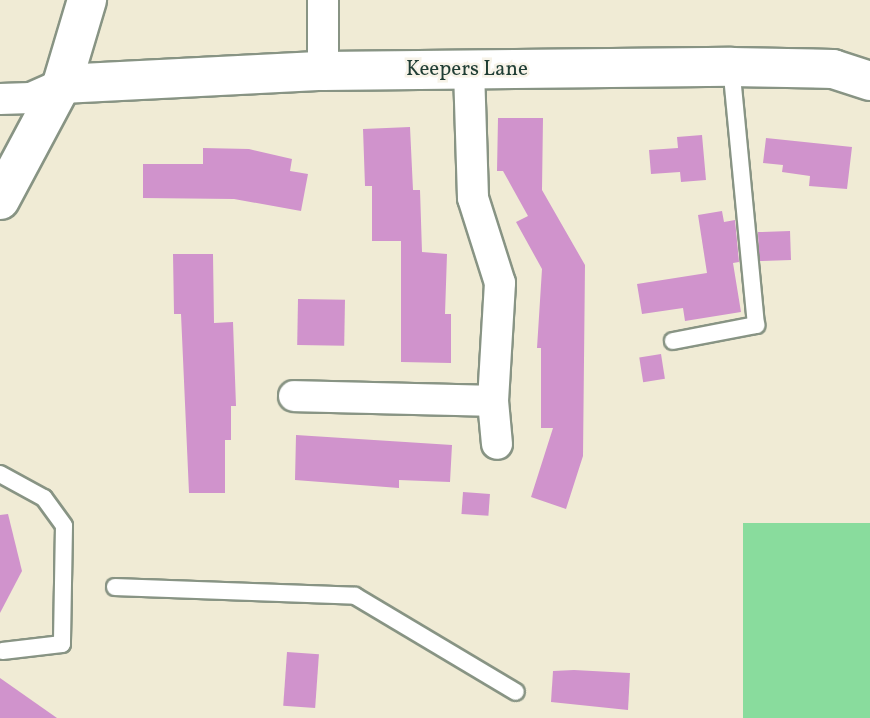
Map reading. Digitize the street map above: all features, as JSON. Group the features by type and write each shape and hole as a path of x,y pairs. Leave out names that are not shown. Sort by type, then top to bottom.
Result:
{"main road":[{"path":"0,200 62,84 87,0"},
{"name":"Keepers Lane","path":"62,84 323,71 731,67 833,69 870,81"}],"street":[{"path":"323,0 323,71"},
{"path":"469,70 473,198 500,283 493,401 497,444"},
{"path":"0,99 31,98 62,84"},
{"path":"295,396 493,401"}],"lane":[{"path":"673,341 756,325 731,67"},
{"path":"0,474 44,498 64,526 62,644 2,651"},
{"path":"115,587 355,596 516,692"}],"green space":[{"path":"743,523 870,523 870,718 743,718"}],"building":[{"path":"498,118 543,118 542,190 585,265 583,456 566,509 531,497 553,428 541,428 541,348 537,348 542,269 516,222 528,216 503,171 497,171"},
{"path":"410,127 413,190 420,190 422,252 447,254 445,314 451,314 451,363 401,362 401,241 372,241 372,186 365,186 363,129"},
{"path":"702,135 706,180 681,182 680,172 651,174 649,150 678,148 677,137"},
{"path":"766,138 852,147 847,189 809,186 810,176 782,172 783,165 763,163"},
{"path":"203,148 249,149 292,159 290,171 308,174 301,211 234,199 143,198 143,164 203,164"},
{"path":"722,211 724,222 735,220 739,262 733,263 741,312 685,321 683,308 642,314 637,284 707,273 698,215"},
{"path":"790,231 791,260 759,261 758,232"},
{"path":"173,254 213,254 214,323 233,322 236,406 231,406 231,440 225,440 225,493 189,493 181,314 174,314"},
{"path":"298,299 345,300 344,346 297,345"},
{"path":"661,354 665,379 643,382 639,357"},
{"path":"296,435 452,445 450,482 399,480 399,488 295,480"},
{"path":"463,492 490,494 488,516 461,514"},
{"path":"8,514 22,571 0,613 0,515"},
{"path":"287,652 319,654 315,708 283,706"},
{"path":"553,671 630,673 628,710 551,702"},
{"path":"0,678 57,718 0,718"}]}
